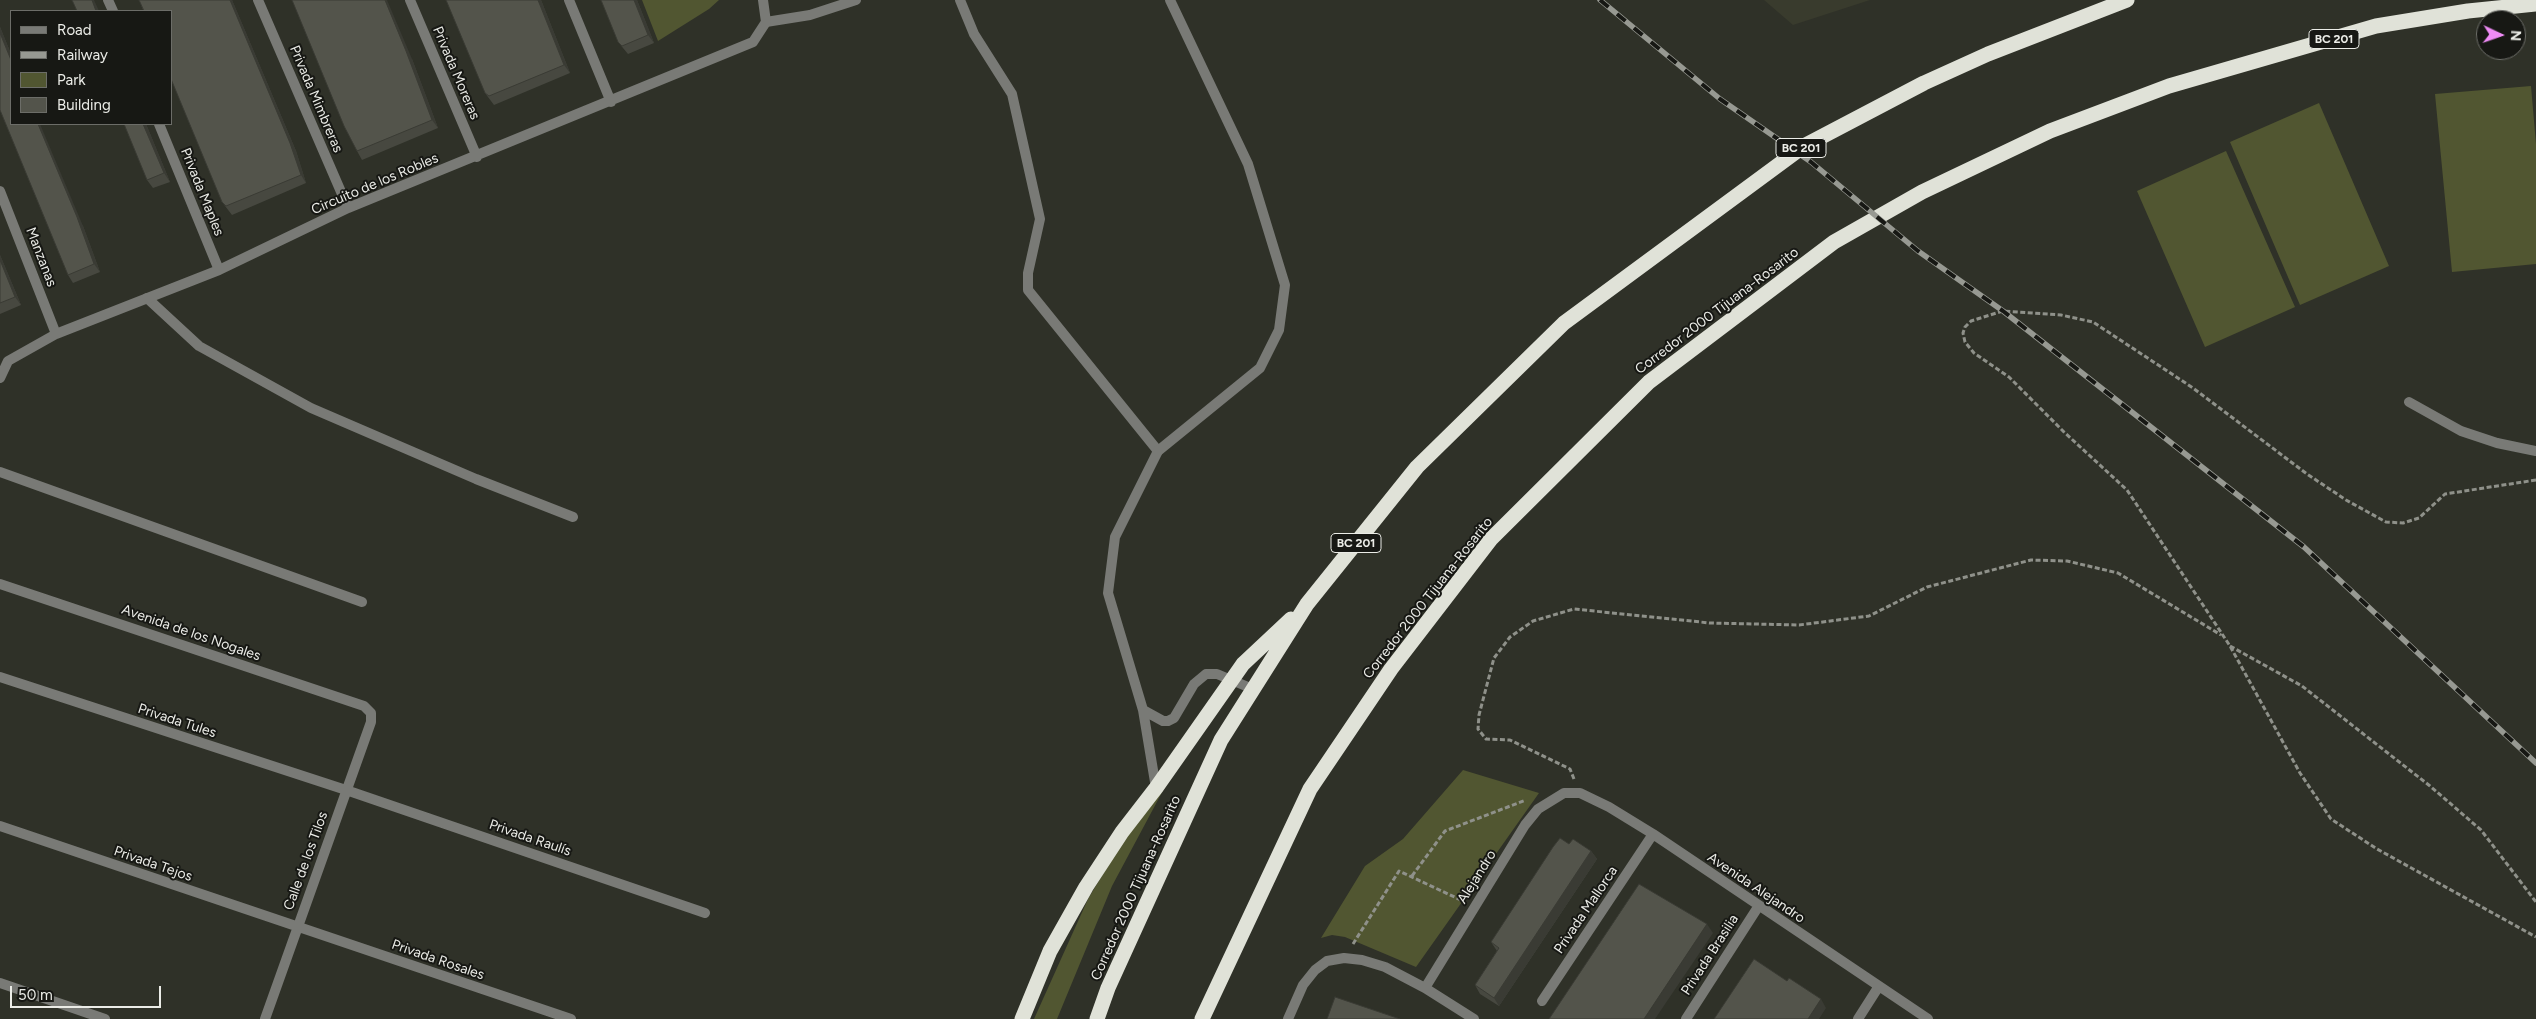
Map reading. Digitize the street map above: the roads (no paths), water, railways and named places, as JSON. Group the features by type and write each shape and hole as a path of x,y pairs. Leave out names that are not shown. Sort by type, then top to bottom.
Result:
{"highway":[{"name":"Corredor 2000 Tijuana-Rosarito","path":"1097,1019 1108,988 1221,740 1306,604 1417,467 1564,323 1757,178 1804,146 1924,83 1988,54 2127,0"},
{"name":"Corredor 2000 Tijuana-Rosarito","path":"1202,1019 1310,789 1391,669 1491,539 1649,382 1834,242 1922,192 2050,131 2169,86 2376,26 2468,11 2536,4"},
{"path":"1022,1019 1050,951 1086,887 1122,832 1156,788 1244,664 1306,604"}],"street":[{"name":"Privada Mimbreras","path":"258,0 348,208"},
{"name":"Privada Moreras","path":"410,0 478,157"},
{"path":"569,0 611,102"},
{"path":"763,0 766,22 810,15 856,0"},
{"path":"960,0 974,34 1012,94 1040,219 1028,273 1028,290 1158,451"},
{"path":"1156,788 1143,710 1108,593 1115,537 1158,451 1260,368 1279,330 1285,285 1248,164 1170,0"},
{"name":"Circuito de los Robles","path":"0,378 8,361 56,334 219,270 348,208 478,157 753,42 766,22"},
{"name":"Privada Maples","path":"159,125 219,270"},
{"name":"Manzanas","path":"0,191 56,334"},
{"path":"147,298 199,346 311,408 476,479 574,517"},
{"path":"2409,402 2462,431 2496,443 2536,451"},
{"path":"0,472 362,602"},
{"name":"Avenida de los Nogales","path":"0,584 364,706 371,713"},
{"path":"1143,710 1163,721 1174,718 1194,684 1206,674 1217,674 1253,689"},
{"name":"Privada Tules","path":"0,677 346,790"},
{"name":"Calle de los Tilos","path":"265,1019 296,927 371,722 371,713"},
{"name":"Privada Raulís","path":"346,790 705,913"},
{"name":"Avenida Alejandro","path":"1564,793 1580,793 1610,807 1928,1019"},
{"name":"Alejandro","path":"1425,988 1525,825 1538,809 1549,800 1564,793"},
{"name":"Privada Tejos","path":"0,826 296,927"},
{"name":"Privada Mallorca","path":"1542,1001 1653,834"},
{"name":"Privada Brasilia","path":"1686,1019 1758,907"},
{"name":"Privada Rosales","path":"296,927 571,1019"},
{"path":"1288,1019 1303,985 1315,970 1326,962 1344,958 1362,960 1385,967 1425,988 1474,1019"},
{"path":"0,983 106,1019"},
{"path":"1858,1019 1879,986"}],"railway":[{"path":"1600,0 1720,99 1811,162 1918,251 2003,311 2304,547 2536,763"}]}
